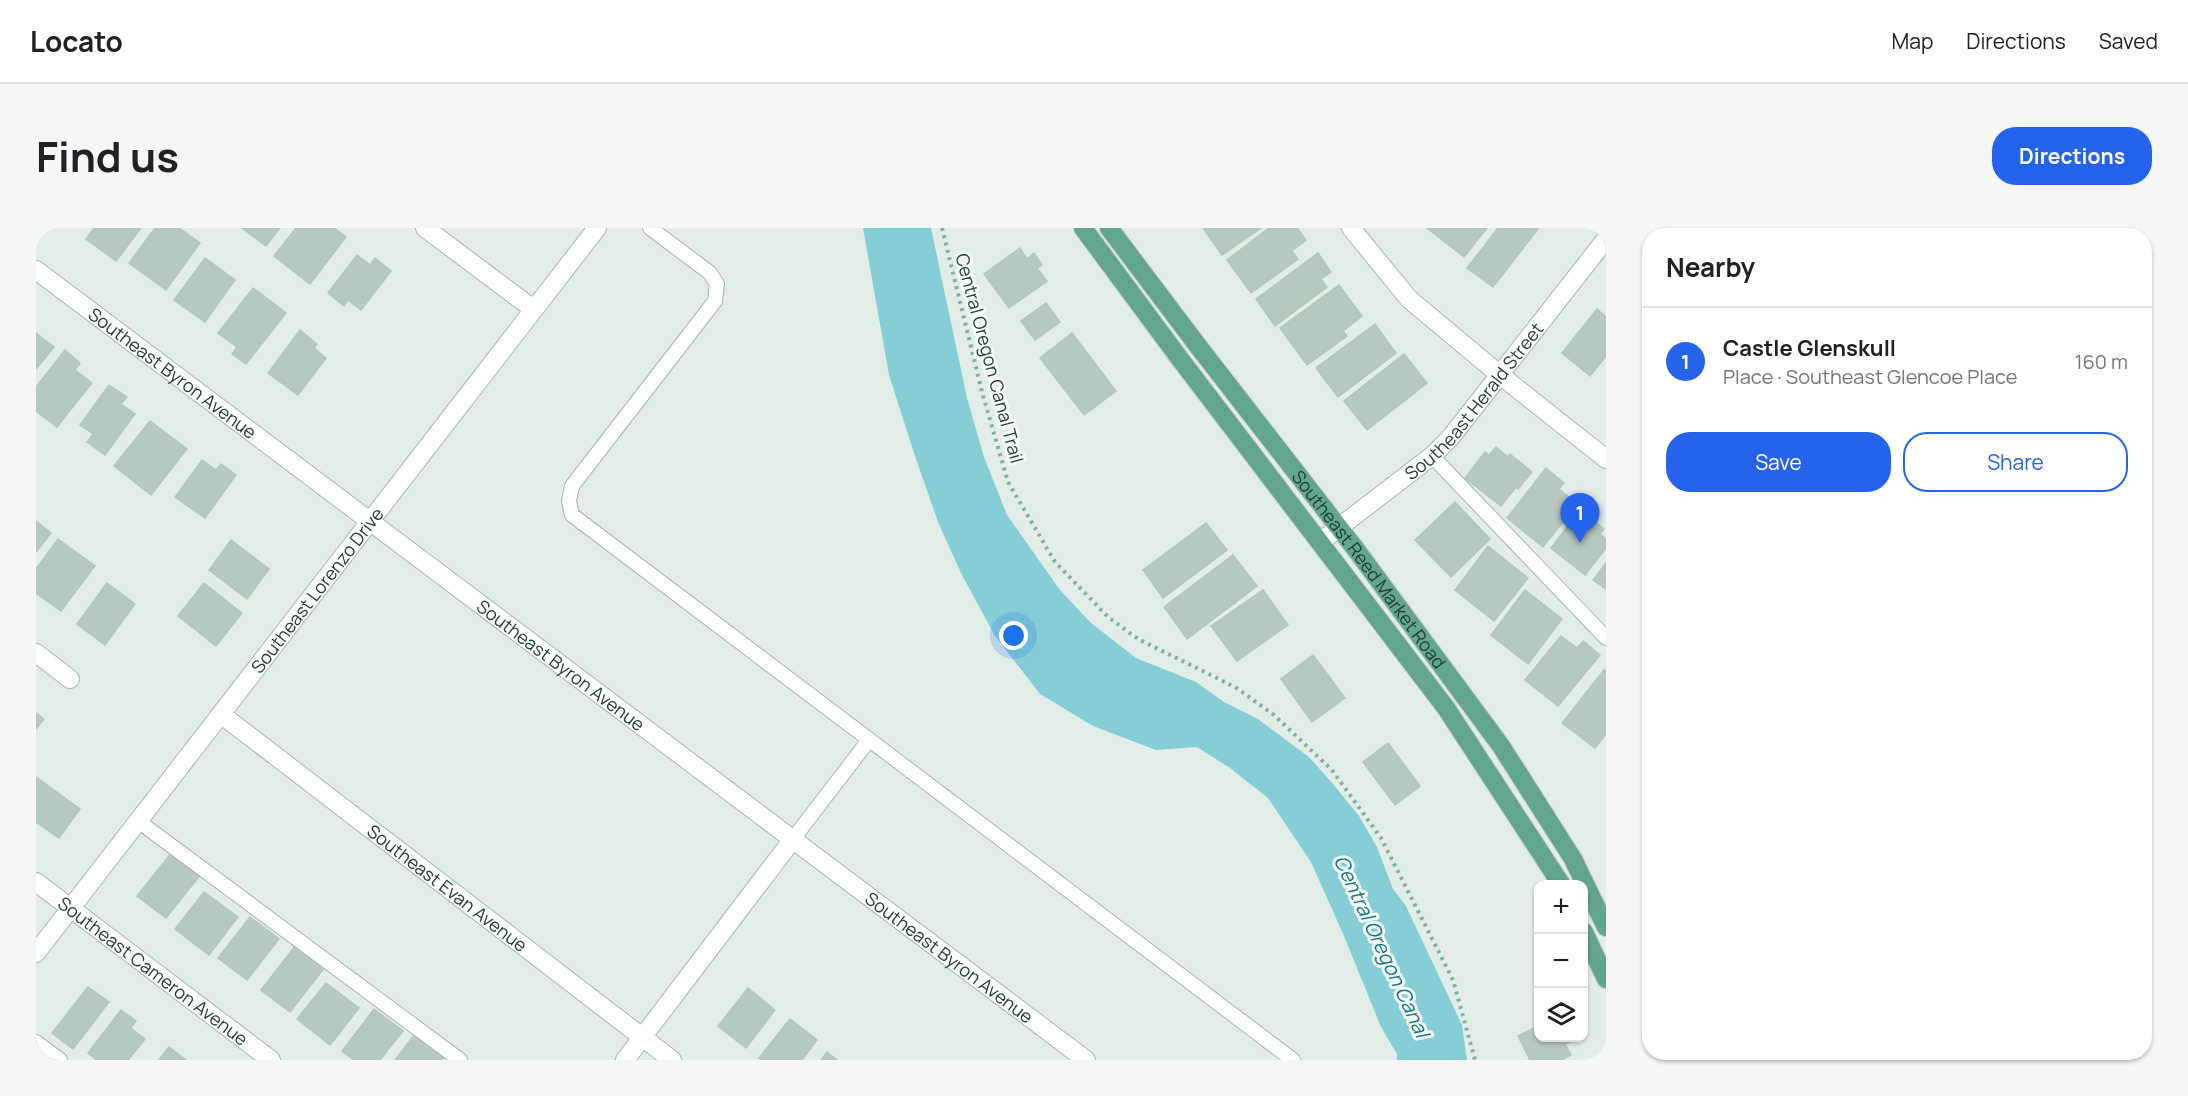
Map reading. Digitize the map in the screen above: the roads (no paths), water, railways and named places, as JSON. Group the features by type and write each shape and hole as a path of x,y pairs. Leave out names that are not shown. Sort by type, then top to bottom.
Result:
{"main road":[{"name":"Southeast Reed Market Road","path":"1083,228 1446,708 1558,880"},
{"name":"Southeast Reed Market Road","path":"1109,228 1501,746 1574,859 1606,927"},
{"path":"1585,934 1606,979"}],"street":[{"path":"425,228 533,309"},
{"name":"Southeast Lorenzo Drive","path":"36,953 597,228"},
{"path":"1351,228 1409,299 1606,459"},
{"name":"Southeast Herald Street","path":"1320,542 1432,456 1465,422 1606,239"},
{"name":"Southeast Byron Avenue","path":"36,270 1086,1060"},
{"path":"36,653 70,679"},
{"name":"Southeast Evan Avenue","path":"222,715 672,1060"},
{"path":"625,1060 793,839"},
{"name":"Southeast Cameron Avenue","path":"36,882 271,1060"}],"lane":[{"path":"650,228 710,273 717,284 715,301 572,486 569,501 572,515 1293,1060"},
{"path":"1432,456 1606,638"},
{"path":"793,839 869,740"},
{"path":"138,821 460,1060"},
{"path":"36,1042 60,1060"}],"water":[{"name":"Central Oregon Canal","path":"863,228 931,228 967,398 984,457 1007,515 1060,590 1091,623 1136,658 1196,682 1224,702 1258,719 1309,757 1359,816 1377,847 1393,889 1406,906 1462,1025 1467,1060 1397,1060 1397,1054 1381,1027 1311,862 1268,798 1230,768 1197,747 1156,750 1093,726 1040,694 995,636 961,573 938,522 915,456 889,375"}],"place":[{"name":"Castle Glenskull","path":"1580,543"}]}
